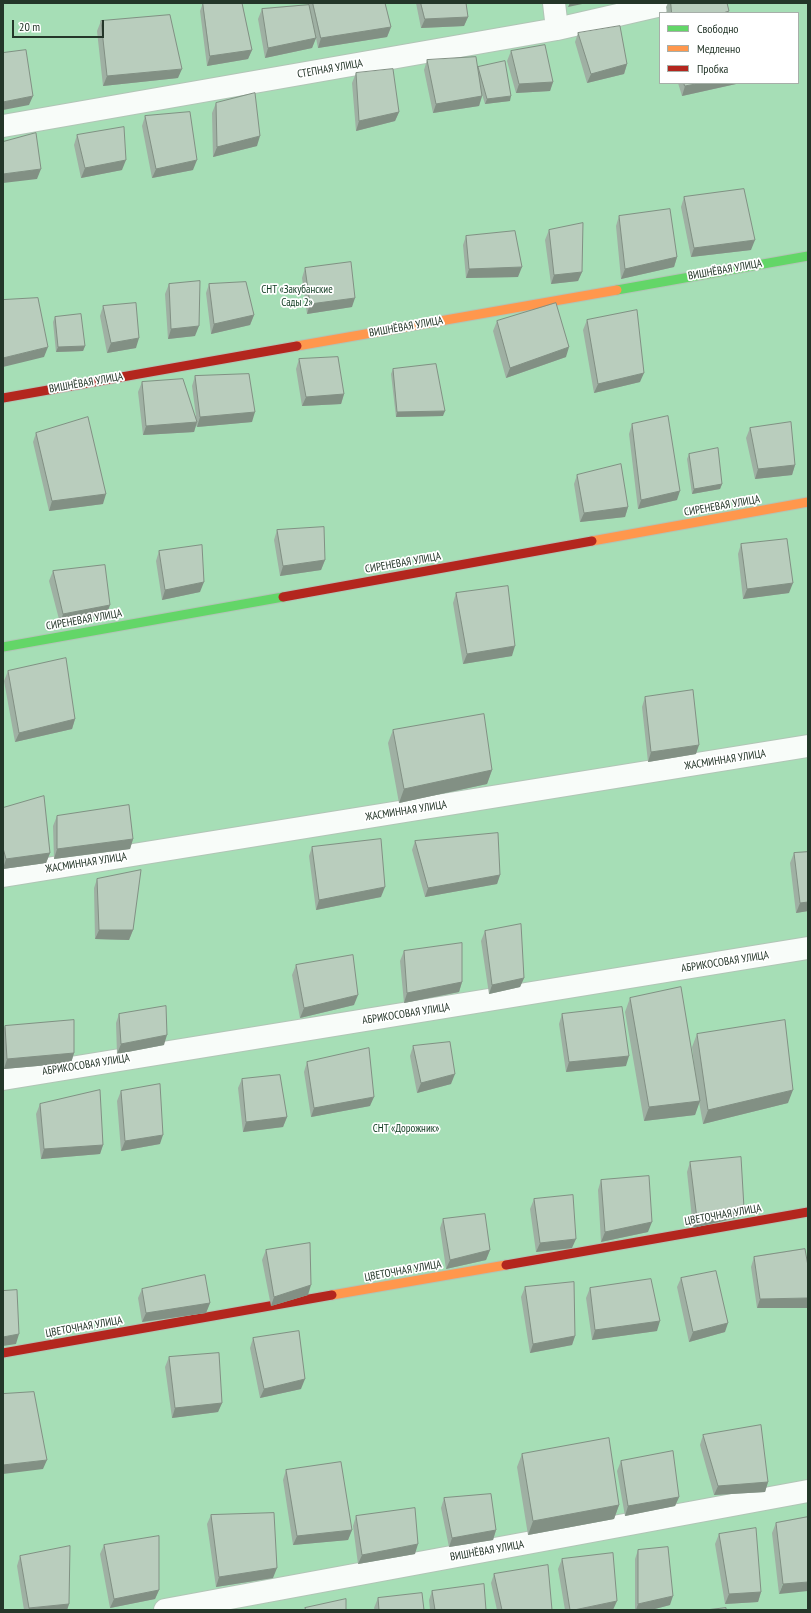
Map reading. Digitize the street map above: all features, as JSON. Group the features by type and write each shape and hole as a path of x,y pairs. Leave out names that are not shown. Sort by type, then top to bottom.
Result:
{"street":[{"path":"554,3 557,29"},
{"name":"СТЕПНАЯ УЛИЦА","path":"3,126 557,29 657,6"},
{"name":"ВИШНЁВАЯ УЛИЦА","path":"3,398 808,256"},
{"name":"СИРЕНЕВАЯ УЛИЦА","path":"3,647 808,502"},
{"name":"ЖАСМИННАЯ УЛИЦА","path":"3,876 808,746"},
{"name":"АБРИКОСОВАЯ УЛИЦА","path":"3,1079 808,948"},
{"name":"ЦВЕТОЧНАЯ УЛИЦА","path":"3,1353 808,1212"},
{"name":"ВИШНЁВАЯ УЛИЦА","path":"166,1610 808,1491"}],"green space":[{"name":"СНТ «Дорожник»","path":"3,3 808,3 808,1610 3,1610"}],"building":[{"path":"203,3 242,3 252,50 210,56"},
{"path":"313,3 385,3 391,27 321,38"},
{"path":"421,3 466,3 468,17 425,19"},
{"path":"671,3 727,3 729,11 726,12 672,12"},
{"path":"309,5 316,38 268,48 262,9"},
{"path":"170,15 182,69 107,76 101,21"},
{"path":"620,26 627,64 591,74 578,33"},
{"path":"545,45 553,82 519,84 511,51"},
{"path":"26,50 33,96 3,102 3,53"},
{"path":"476,57 482,96 436,104 427,60"},
{"path":"505,61 511,96 487,99 478,67"},
{"path":"393,69 399,112 359,121 356,73"},
{"path":"684,84 696,84 685,86"},
{"path":"255,93 260,136 217,147 216,103"},
{"path":"190,112 197,160 156,169 145,116"},
{"path":"124,127 126,160 85,168 77,135"},
{"path":"36,133 41,169 3,174 3,142"},
{"path":"744,189 755,240 694,248 684,197"},
{"path":"670,209 677,257 625,269 619,216"},
{"path":"583,223 582,272 554,275 549,230"},
{"path":"515,231 522,267 469,269 466,236"},
{"path":"351,262 355,298 310,304 305,268"},
{"path":"200,281 199,326 171,329 169,284"},
{"path":"246,282 254,315 214,324 209,284"},
{"path":"38,298 48,347 3,358 3,300"},
{"path":"136,303 139,338 111,343 103,306"},
{"path":"556,303 569,347 510,368 497,321"},
{"path":"637,310 644,373 598,384 587,320"},
{"path":"81,314 85,346 58,347 55,317"},
{"path":"338,357 344,394 306,397 299,359"},
{"path":"436,364 445,411 397,412 393,369"},
{"path":"249,374 255,412 200,417 195,376"},
{"path":"183,379 197,422 146,426 142,382"},
{"path":"668,416 680,491 641,500 632,424"},
{"path":"88,417 106,494 52,501 36,433"},
{"path":"791,422 795,465 758,469 750,428"},
{"path":"718,448 722,484 694,489 689,454"},
{"path":"621,464 628,507 584,513 577,475"},
{"path":"324,527 325,560 283,566 277,530"},
{"path":"787,539 793,583 747,589 741,544"},
{"path":"202,545 204,582 165,590 159,551"},
{"path":"105,565 110,605 63,614 53,571"},
{"path":"508,586 515,646 467,654 456,593"},
{"path":"66,658 75,719 19,733 8,671"},
{"path":"693,690 699,745 651,752 645,697"},
{"path":"484,714 492,770 404,789 393,730"},
{"path":"44,796 50,853 6,859 3,848 3,808"},
{"path":"129,805 133,839 57,849 57,816"},
{"path":"498,833 500,875 428,888 415,841"},
{"path":"381,839 385,887 319,900 312,847"},
{"path":"808,852 808,902 800,903 794,853"},
{"path":"141,870 133,930 99,930 97,879"},
{"path":"521,924 524,978 492,985 485,931"},
{"path":"462,943 462,982 407,993 404,951"},
{"path":"353,955 358,995 304,1008 296,965"},
{"path":"681,987 700,1101 649,1107 630,998"},
{"path":"166,1006 167,1035 121,1044 119,1014"},
{"path":"622,1007 629,1056 569,1062 562,1014"},
{"path":"74,1020 74,1053 7,1059 5,1026"},
{"path":"785,1020 793,1090 708,1110 697,1034"},
{"path":"450,1042 455,1074 421,1083 413,1046"},
{"path":"369,1048 374,1097 314,1108 307,1062"},
{"path":"280,1075 287,1117 246,1122 242,1079"},
{"path":"160,1084 163,1135 125,1141 121,1091"},
{"path":"100,1090 103,1145 44,1149 40,1104"},
{"path":"741,1157 744,1208 697,1219 690,1162"},
{"path":"649,1176 652,1222 605,1232 601,1180"},
{"path":"573,1195 576,1239 540,1243 534,1199"},
{"path":"485,1214 490,1250 450,1260 443,1219"},
{"path":"310,1243 311,1285 274,1297 266,1250"},
{"path":"805,1249 808,1266 808,1298 760,1299 754,1257"},
{"path":"716,1271 728,1323 693,1332 681,1278"},
{"path":"205,1275 210,1303 146,1313 142,1289"},
{"path":"651,1279 660,1321 595,1330 590,1288"},
{"path":"574,1282 575,1336 533,1344 525,1287"},
{"path":"17,1290 19,1334 3,1337 3,1291"},
{"path":"299,1331 305,1379 264,1389 253,1338"},
{"path":"219,1353 222,1403 175,1408 169,1357"},
{"path":"34,1392 47,1460 3,1465 3,1394"},
{"path":"761,1425 768,1482 718,1486 703,1435"},
{"path":"609,1438 619,1505 533,1521 522,1454"},
{"path":"673,1451 679,1497 628,1506 621,1461"},
{"path":"341,1462 352,1530 297,1536 286,1470"},
{"path":"491,1494 496,1530 452,1538 444,1498"},
{"path":"415,1508 418,1544 362,1555 356,1516"},
{"path":"274,1513 277,1568 219,1577 211,1515"},
{"path":"808,1517 808,1582 783,1584 776,1523"},
{"path":"756,1528 761,1592 729,1594 719,1534"},
{"path":"159,1536 159,1590 114,1599 104,1545"},
{"path":"70,1546 69,1604 29,1608 20,1556"},
{"path":"668,1547 673,1596 638,1604 638,1550"},
{"path":"613,1553 617,1601 570,1610 562,1559"},
{"path":"548,1565 552,1610 502,1610 494,1574"},
{"path":"484,1584 486,1610 435,1610 432,1591"},
{"path":"422,1593 424,1610 379,1610 378,1598"},
{"path":"346,1599 346,1610 306,1610 305,1608"},
{"path":"726,1608 726,1610 706,1610"}],"traffic: fast":[{"path":"617,290 808,256"},
{"path":"3,647 283,597"}],"traffic: slow":[{"path":"297,346 617,290"},
{"path":"592,541 808,502"},
{"path":"332,1295 506,1265"}],"traffic: jam":[{"path":"3,398 297,346"},
{"path":"283,597 592,541"},
{"path":"506,1265 808,1212"},
{"path":"3,1353 332,1295"}],"park label":[{"name":"СНТ «Закубанские Сады 2»","path":"297,296"}]}
